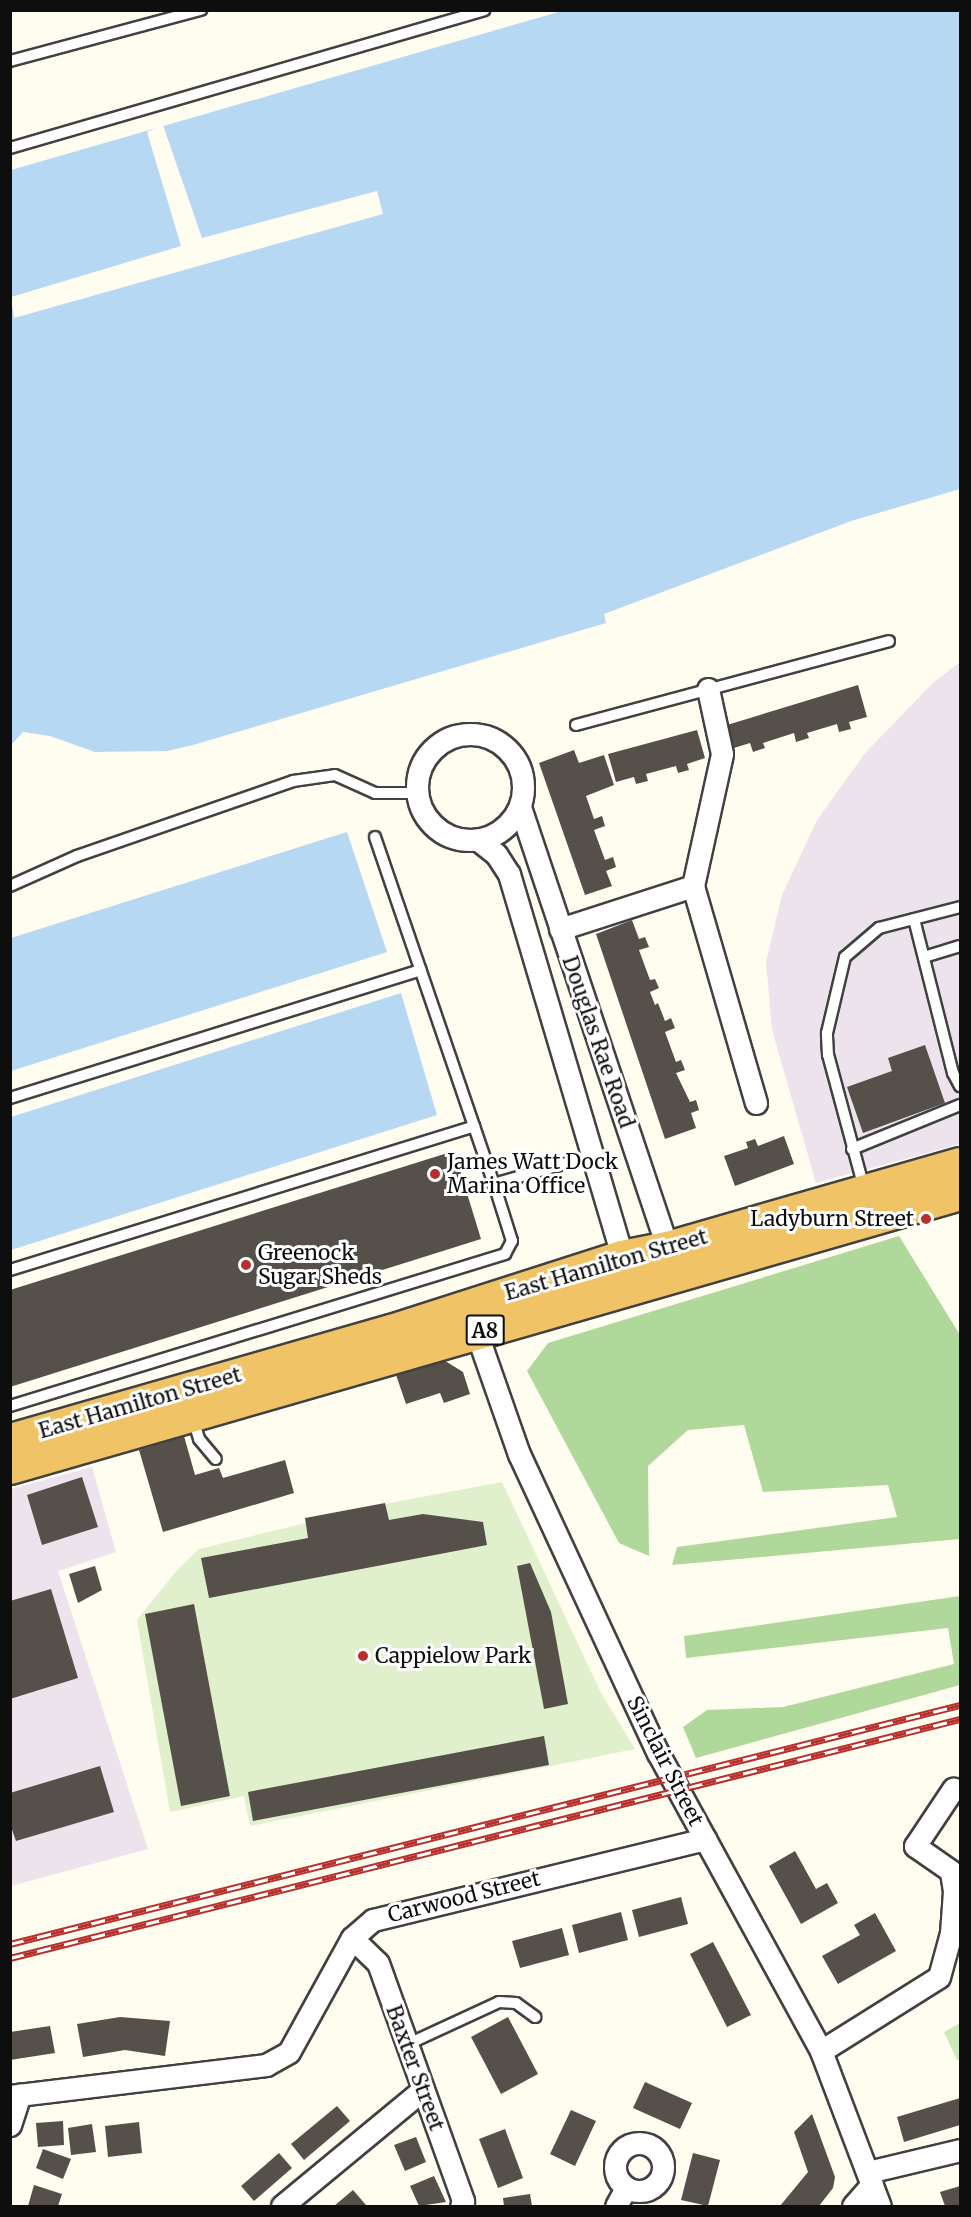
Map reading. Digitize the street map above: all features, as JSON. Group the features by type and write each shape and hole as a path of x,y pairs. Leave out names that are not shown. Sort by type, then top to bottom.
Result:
{"highway":[{"name":"East Hamilton Street","path":"10,1467 52,1441 626,1272 672,1263 869,1203 960,1164"},
{"name":"East Hamilton Street","path":"869,1203 960,1193"},
{"name":"East Hamilton Street","path":"10,1440 52,1441 192,1416 472,1319"}],"street":[{"path":"708,689 722,754 693,886 756,1103"},
{"path":"478,733 501,742 517,760 524,783 520,807 504,830 478,840 457,839 437,830 423,814 417,793 419,769 432,748 453,735 478,733"},
{"name":"Douglas Rae Road","path":"520,807 672,1263"},
{"name":"Douglas Rae Road","path":"478,840 496,855 509,874 626,1272"},
{"path":"560,929 693,886"},
{"name":"Sinclair Street","path":"472,1319 519,1454 658,1753 822,2051 880,2206"},
{"path":"822,2051 939,1977 951,1933 954,1891 951,1871 915,1846 953,1789"},
{"name":"Carwood Street","path":"15,2096 254,2067 278,2060 296,2040 352,1938 382,1917 705,1839"},
{"name":"Baxter Street","path":"352,1938 378,1963 463,2201 461,2206"},
{"path":"282,2206 422,2090"},
{"path":"10,2125 15,2096"},
{"path":"853,2206 870,2178 960,2150"}],"lane":[{"path":"10,62 201,10"},
{"path":"10,148 484,10"},
{"path":"576,725 889,641"},
{"path":"10,886 77,856 293,781 335,775 375,793 417,793"},
{"path":"10,1406 505,1254 512,1241 375,837"},
{"path":"869,1203 830,1065 826,1033 845,957 879,928 960,907"},
{"path":"914,919 953,1073 960,1086"},
{"path":"924,957 960,946"},
{"path":"10,1098 421,970"},
{"path":"852,1149 960,1106"},
{"path":"10,1270 474,1126"},
{"path":"494,1184 572,1158 591,1155"},
{"path":"192,1416 199,1438 216,1459"},
{"path":"406,2045 499,2002 516,2003 535,2017"}],"shaded area":[{"path":"960,662 960,1144 816,1183 772,1030 766,962 782,895 817,820 865,753 933,683"},
{"path":"92,1467 116,1552 58,1571 148,1849 11,1886 11,1489"}],"green space":[{"path":"899,1236 960,1335 960,1539 672,1565 677,1547 897,1517 888,1485 763,1492 744,1425 688,1430 648,1466 649,1556 619,1543 527,1371 548,1343"},
{"name":"Cappielow Park","path":"502,1482 601,1693 635,1749 250,1826 244,1796 170,1812 137,1620 177,1570 199,1549 384,1504"},
{"path":"960,1596 960,1685 696,1758 683,1727 707,1710 783,1707 954,1664 948,1628 686,1658 684,1636"},
{"path":"960,2023 960,2059 957,2060 944,2032"}],"water":[{"path":"562,11 960,11 960,489 851,521 604,614 606,623 193,745 167,751 95,752 50,736 23,732 11,745 11,170"},
{"path":"347,832 387,952 11,1071 11,938"},
{"path":"401,993 437,1115 11,1250 11,1117"}],"pier":[{"path":"163,125 202,238 377,191 383,214 14,318 11,297 181,246 147,132"}],"building":[{"path":"858,685 867,717 849,722 851,729 839,732 837,724 807,733 809,738 796,742 794,733 763,743 765,748 753,752 750,743 734,748 727,725"},
{"path":"697,730 705,758 687,764 689,770 678,773 676,766 646,774 648,781 636,784 634,777 616,782 608,754"},
{"path":"574,750 579,763 604,755 614,785 586,796 594,819 602,816 605,826 594,830 605,860 613,857 616,867 606,871 612,886 585,895 539,763"},
{"path":"632,920 639,939 645,937 649,947 639,950 650,980 655,979 659,988 650,992 655,1005 658,1003 665,1021 671,1018 675,1028 665,1032 676,1062 681,1060 685,1070 676,1073 690,1102 696,1100 699,1110 691,1113 696,1128 665,1139 596,934"},
{"path":"925,1045 945,1103 863,1133 847,1087 892,1071 888,1058"},
{"path":"784,1136 794,1164 735,1186 724,1156 748,1148 746,1142 755,1139 758,1146"},
{"name":"Greenock Sugar Sheds","path":"454,1151 481,1239 10,1387 10,1290"},
{"path":"442,1359 463,1372 470,1394 444,1403 440,1393 406,1404 396,1375"},
{"path":"184,1436 195,1475 219,1468 223,1478 285,1460 294,1493 163,1532 139,1450"},
{"path":"82,1477 98,1527 42,1545 27,1495"},
{"path":"385,1503 389,1520 423,1514 483,1522 487,1545 209,1598 201,1558 308,1538 305,1518"},
{"path":"530,1563 551,1612 568,1704 544,1709 517,1566"},
{"path":"95,1566 102,1590 78,1603 69,1574"},
{"path":"51,1589 78,1678 10,1699 10,1601"},
{"path":"194,1604 230,1796 181,1806 145,1614"},
{"path":"544,1736 549,1765 253,1821 248,1792"},
{"path":"100,1766 114,1812 16,1841 10,1824 10,1793"},
{"path":"795,1851 816,1889 827,1883 838,1903 801,1924 769,1866"},
{"path":"681,1897 688,1924 639,1937 632,1910"},
{"path":"621,1912 628,1940 579,1953 572,1925"},
{"path":"875,1913 896,1951 838,1984 822,1956 860,1935 854,1925"},
{"path":"562,1928 569,1955 520,1968 512,1941"},
{"path":"713,1942 751,2015 727,2027 690,1954"},
{"path":"120,2017 170,2021 165,2056 125,2050 83,2057 77,2024"},
{"path":"508,2017 538,2074 501,2094 471,2037"},
{"path":"50,2026 55,2053 10,2060 10,2032"},
{"path":"645,2082 692,2103 680,2129 633,2108"},
{"path":"960,2098 960,2125 904,2142 897,2117"},
{"path":"337,2106 350,2121 304,2160 291,2144"},
{"path":"571,2110 596,2121 575,2166 550,2154"},
{"path":"812,2114 835,2177 833,2188 819,2206 780,2206 808,2172 794,2132"},
{"path":"63,2121 64,2145 38,2147 36,2123"},
{"path":"139,2122 142,2153 108,2157 105,2126"},
{"path":"92,2124 96,2152 71,2155 68,2128"},
{"path":"505,2129 523,2178 498,2188 479,2139"},
{"path":"416,2137 426,2162 405,2171 394,2145"},
{"path":"43,2149 71,2159 63,2179 36,2168"},
{"path":"279,2153 292,2168 254,2201 241,2186"},
{"path":"693,2153 720,2160 708,2206 681,2200"},
{"path":"434,2176 446,2202 419,2206 410,2186"},
{"path":"34,2185 62,2194 58,2206 28,2206"},
{"path":"960,2186 960,2206 945,2206 940,2192"},
{"path":"353,2190 366,2205 334,2206"},
{"path":"530,2194 532,2206 504,2206 503,2198"}],"railway":[{"path":"10,1944 960,1705"},
{"path":"10,1958 960,1719"}],"place":[{"name":"James Watt Dock Marina Office","path":"435,1174"},
{"name":"Ladyburn Street","path":"926,1219"},
{"name":"Greenock Sugar Sheds","path":"246,1265"},
{"name":"Cappielow Park","path":"363,1656"}]}
